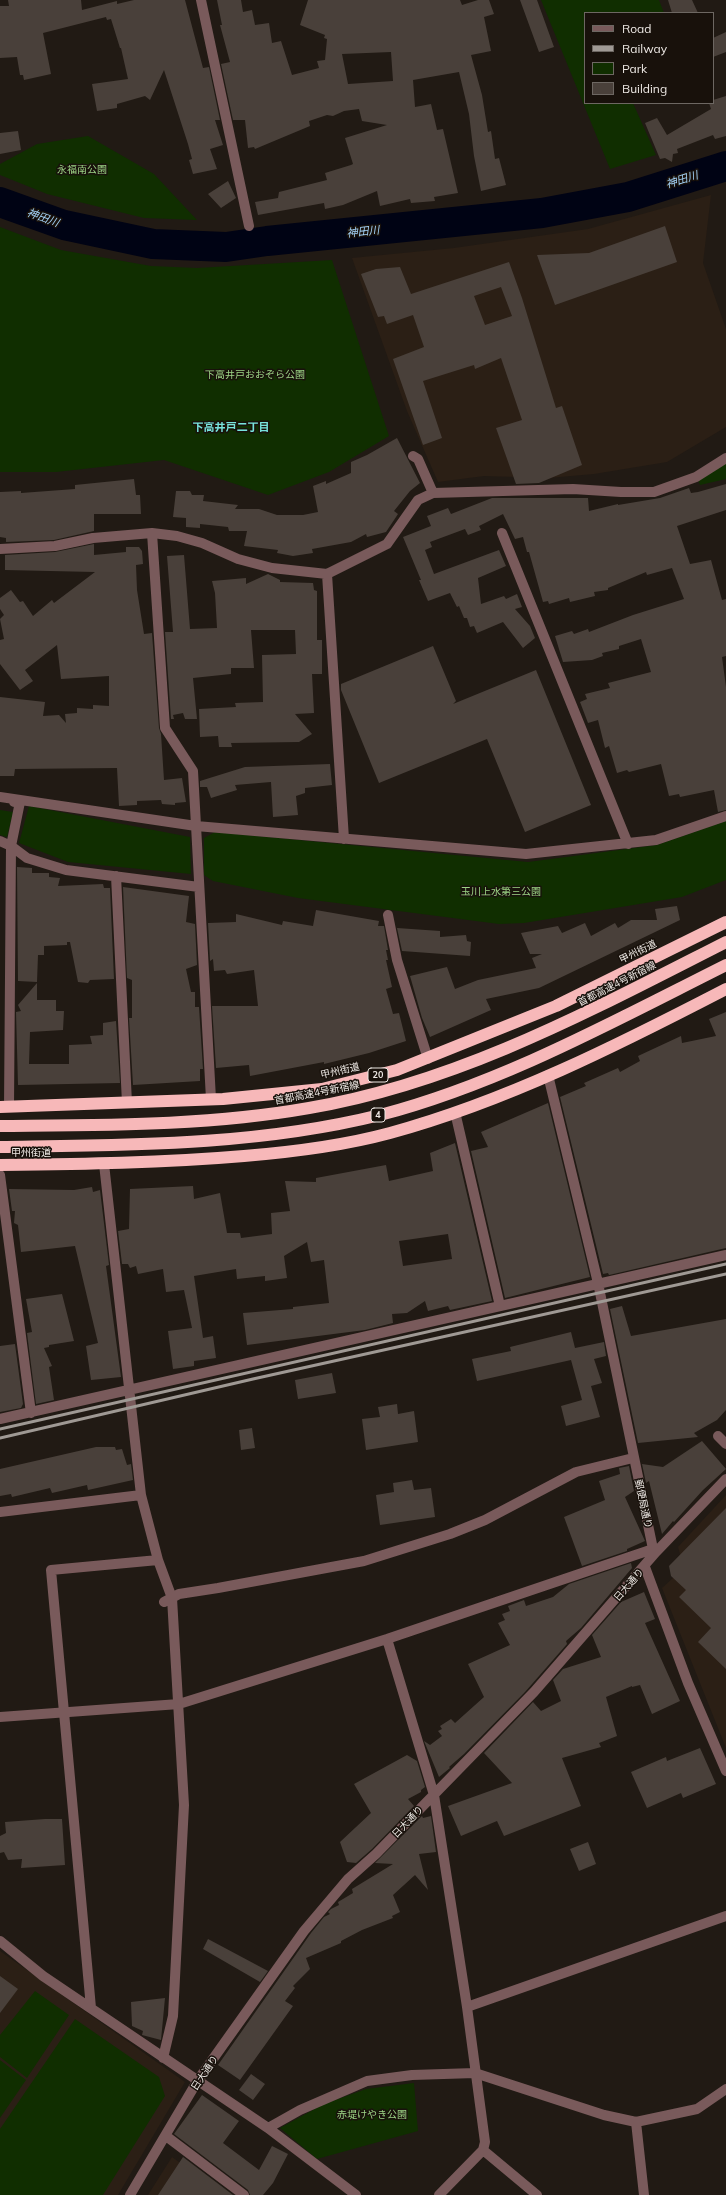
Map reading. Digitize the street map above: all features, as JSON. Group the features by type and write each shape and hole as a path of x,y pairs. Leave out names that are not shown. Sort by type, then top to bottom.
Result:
{"highway":[{"name":"甲州街道","path":"5,1107 211,1099 322,1089 397,1070 428,1059 556,1006 726,922"},
{"name":"首都高速4号新宿線","path":"0,1126 156,1124 241,1118 310,1108 375,1094 442,1074 509,1048 570,1020 726,942"},
{"name":"4","path":"0,1147 161,1144 243,1138 314,1129 380,1114 448,1094 517,1067 579,1039 726,965"},
{"name":"甲州街道","path":"0,1165 104,1164 189,1161 304,1151 390,1133 455,1112 548,1075 660,1023 726,989"}],"street":[{"path":"201,0 249,226"},
{"path":"413,456 418,459 433,493"},
{"path":"0,549 56,546 93,538 152,533 177,536 202,543 238,559 272,568 327,574 387,544 418,500 433,493 573,489 621,492 654,492 696,477 726,458"},
{"path":"152,533 165,728 193,771 198,887 211,1099"},
{"path":"502,533 628,844"},
{"path":"327,574 344,839"},
{"path":"0,797 20,802"},
{"path":"0,801 20,802 196,826 526,854 656,840 726,816"},
{"path":"5,1107 11,846 20,802"},
{"path":"0,841 11,846 27,858 66,870 198,887"},
{"path":"116,876 127,1103"},
{"path":"388,915 397,960 428,1059"},
{"name":"郵便局通り","path":"548,1075 598,1283 633,1458 655,1551"},
{"path":"455,1112 500,1306"},
{"path":"104,1164 141,1495 168,1600 179,1704 184,1804 180,1901 173,2016 163,2058"},
{"path":"0,1175 31,1412"},
{"path":"0,1419 726,1255"},
{"path":"718,1436 726,1444"},
{"path":"168,1600 179,1594 218,1588 372,1558 471,1526 576,1472 633,1458"},
{"name":"日大通り","path":"130,2195 198,2080 304,1931 348,1879 376,1854 534,1692 645,1567 655,1551 726,1479"},
{"path":"0,1512 141,1495"},
{"path":"0,1717 179,1704 387,1639 655,1551"},
{"path":"91,2008 51,1570 158,1560"},
{"path":"645,1567 688,1683 726,1771"},
{"path":"387,1639 434,1795 467,2007 485,2142 483,2150 439,2195"},
{"path":"467,2007 726,1916"},
{"path":"0,1941 43,1976 268,2128 356,2195"},
{"path":"268,2128 300,2110 367,2082 412,2075 475,2073 604,2114 636,2122 697,2109 726,2090"},
{"path":"636,2122 644,2195"},
{"path":"166,2136 244,2195"},
{"path":"483,2150 537,2195"}],"shaded area":[{"path":"711,195 703,263 726,329 726,427 667,462 594,474 548,478 484,476 438,482 407,411 352,258 454,248 588,229"},
{"path":"726,1495 726,1748 662,1588 684,1568 678,1547"},
{"path":"0,1951 185,2082 118,2195 0,2195"},
{"path":"172,2157 225,2195 148,2195"}],"green space":[{"path":"541,0 659,0 664,12 584,12 584,104 633,104 656,155 610,169"},
{"name":"永福南公園","path":"88,136 154,174 197,220 144,218 47,194 0,175 0,164 37,144"},
{"name":"下高井戸おおぞら公園","path":"0,227 61,250 151,266 197,268 332,260 389,436 329,472 268,495 164,460 56,472 0,472"},
{"path":"726,462 726,479 700,485 698,480"},
{"path":"29,806 190,837 191,874 68,862 19,843"},
{"path":"0,810 13,812 7,837 0,835"},
{"name":"玉川上水第三公園","path":"726,821 726,880 682,897 524,923 499,924 298,898 213,881 204,875 204,838 215,832 528,862 657,845"},
{"path":"35,1991 69,2015 27,2078 0,2057 0,2035"},
{"path":"75,2019 159,2077 165,2096 103,2195 0,2195 0,2129"},
{"path":"0,2060 26,2080 0,2118"},
{"name":"赤堤けやき公園","path":"414,2083 418,2131 317,2159 280,2128 324,2104 366,2089"}],"building":[{"path":"8,0 81,0 82,10 117,1 117,4 134,0 185,0 203,68 209,67 220,120 215,120 223,145 210,149 217,169 193,174 189,160 192,159 188,144 164,70 150,100 145,96 117,104 117,108 97,111 92,84 128,79 121,48 111,19 107,20 106,17 43,33 51,74 24,80 23,75 20,75 17,57 0,58 0,6 9,6"},
{"path":"217,0 241,0 243,12 252,10 255,25 269,23 272,43 281,41 292,75 319,68 317,61 325,60 327,39 324,38 325,35 300,25 308,0 460,0 462,5 478,0 489,0 494,14 484,17 491,51 471,55 482,95 488,132 491,131 495,159 499,158 506,185 481,191 474,156 469,114 459,72 413,80 415,107 431,104 437,130 443,129 458,193 434,197 435,201 411,203 410,199 380,206 377,191 343,205 325,209 324,203 258,215 255,202 278,198 279,192 327,180 325,173 353,164 345,138 387,125 362,121 359,109 344,111 333,116 327,115 309,121 310,126 255,149 254,147 248,148 245,120 233,120 221,64 230,62 220,25 222,25","holes":["391,52 393,81 348,84 342,54"]},
{"path":"520,0 537,0 554,47 539,52"},
{"path":"668,0 692,0 698,12 672,12"},
{"path":"726,32 726,52 714,57 714,38"},
{"path":"726,96 726,136 715,139 713,135 677,149 678,153 673,154 672,162 665,158 660,159 645,123 657,118 667,135 711,109 709,104 714,104 714,100"},
{"path":"18,131 21,150 0,154 0,133"},
{"path":"228,181 236,198 221,208 208,194"},
{"path":"665,226 677,262 555,305 537,255 589,253"},
{"path":"509,262 522,298 556,408 562,406 582,465 539,483 516,484 496,428 522,420 501,358 475,369 474,365 423,381 442,438 423,445 393,359 424,347 413,315 387,324 384,316 378,317 361,274 376,269 400,267 411,294","holes":["501,287 512,316 485,325 474,296"]},
{"path":"397,438 420,483 410,491 394,511 398,514 386,532 367,537 366,534 351,542 312,549 313,553 293,556 277,553 278,550 244,546 247,531 229,531 228,527 200,524 200,528 186,527 186,518 173,517 176,491 190,491 192,495 204,495 203,501 238,505 235,509 259,509 277,515 303,515 318,512 313,486 326,481 326,484 351,473 351,462"},
{"path":"134,479 136,495 140,495 141,514 94,514 94,531 54,540 6,542 6,538 0,537 0,492 21,491 21,493 75,489 75,485"},
{"path":"726,484 726,510 677,526 690,564 711,560 722,600 726,599 726,656 722,657 726,687 726,810 718,812 714,790 680,797 679,794 669,796 661,764 629,772 627,770 617,773 609,746 605,748 598,720 588,723 580,702 587,699 585,694 610,688 608,683 651,672 641,639 619,646 619,649 602,653 603,656 592,660 563,662 555,636 572,631 574,634 588,629 589,632 633,615 684,599 672,568 647,575 646,572 608,588 608,590 594,592 595,596 570,602 569,598 549,604 548,601 543,602 529,552 527,552 523,537 515,539 503,514 479,526 481,530 468,535 465,529 430,542 432,547 425,550 434,574 499,550 506,566 478,578 481,604 504,596 506,599 517,594 522,607 515,609 530,626 535,638 523,648 503,622 477,633 474,626 470,627 467,618 464,618 459,606 457,607 450,593 428,601 403,537 431,526 427,516 448,508 451,514 492,498 588,498 589,511 618,504 660,498 689,488 691,493"},
{"path":"94,544 94,555 126,552 126,547 139,547 142,551 143,564 136,565 137,590 144,634 152,633 164,780 182,778 186,802 175,803 175,805 162,804 161,800 137,801 137,805 119,806 117,768 15,769 14,776 0,776 0,697 45,702 43,716 59,715 66,723 65,714 77,713 77,708 93,709 93,705 109,706 109,676 61,679 57,645 25,670 33,681 20,690 0,664 0,640 4,639 0,619 4,615 0,609 0,598 11,590 20,602 23,601 33,616 52,600 54,603 95,572 5,570 5,555 55,552"},
{"path":"184,555 190,629 217,628 215,593 212,581 246,578 246,584 268,574 280,580 280,582 313,583 314,590 317,591 317,640 322,640 322,674 312,674 314,713 295,714 312,734 299,742 231,743 232,747 219,747 218,736 200,737 199,709 236,707 235,703 263,702 262,655 296,654 295,630 251,630 254,668 231,668 231,674 193,678 197,719 185,719 183,713 173,715 174,719 171,719 165,632 173,632 167,556"},
{"path":"433,646 456,701 453,704 536,670 591,805 525,832 487,739 379,783 341,690 341,684"},
{"path":"330,764 332,785 305,788 305,793 296,796 298,815 273,817 271,782 235,785 237,790 211,798 207,787 200,787 200,781 245,767"},
{"path":"17,867 32,868 32,873 49,873 49,877 60,878 58,886 103,884 104,888 110,888 114,979 90,980 88,983 78,982 70,942 67,942 67,945 44,946 44,955 38,955 37,982 18,981"},
{"path":"123,887 189,896 186,922 195,924 197,965 186,969 191,992 195,992 195,1007 199,1007 203,1069 200,1069 200,1081 133,1085 129,1018 132,1018 132,980 127,978"},
{"path":"677,906 680,920 539,988 486,999 491,1010 430,1037 422,1018 410,976 447,967 455,989 478,980 536,968 532,958 542,954 530,954 521,933 558,926 562,933 585,923 591,936 615,923 618,928 631,920 657,920 655,909"},
{"path":"316,910 379,921 378,926 384,926 388,950 386,950 388,960 386,960 392,987 386,989 393,1014 399,1013 406,1041 369,1053 324,1064 324,1062 250,1076 249,1065 216,1068 212,1006 258,1006 254,970 227,974 225,970 214,971 213,959 210,961 208,923 236,922 236,914 282,925 283,921 313,926"},
{"path":"397,928 440,931 440,937 466,935 467,941 471,942 470,956 402,951"},
{"path":"37,983 37,1000 56,1000 56,1011 64,1011 63,1030 30,1032 29,1064 69,1064 69,1045 92,1044 90,1036 103,1035 103,1023 116,1021 120,1083 18,1085 16,1012 21,1011 18,1005"},
{"path":"726,1012 726,1248 609,1275 608,1273 603,1274 560,1097 586,1086 584,1083 618,1068 620,1072 640,1061 638,1056 681,1036 682,1043 716,1036 709,1019"},
{"path":"548,1103 590,1277 505,1298 471,1151 488,1147 481,1132"},
{"path":"455,1143 492,1301 450,1310 448,1306 428,1311 425,1301 407,1313 392,1314 393,1323 365,1330 247,1345 243,1313 293,1309 293,1307 329,1303 324,1260 311,1262 307,1242 284,1256 287,1278 265,1281 265,1276 237,1279 236,1269 194,1276 203,1338 213,1336 216,1358 194,1361 194,1366 173,1369 168,1331 192,1328 184,1290 166,1292 163,1269 138,1274 136,1266 130,1268 128,1264 122,1264 118,1231 129,1229 130,1189 193,1186 194,1199 220,1193 227,1233 240,1233 241,1238 272,1234 271,1213 290,1211 285,1181 316,1182 316,1178 386,1165 389,1181 433,1171 430,1153","holes":["448,1234 452,1259 403,1266 399,1241"]},
{"path":"92,1187 93,1192 100,1190 109,1265 106,1266 121,1377 91,1380 86,1346 98,1343 75,1246 21,1252 18,1225 14,1223 15,1211 12,1211 9,1189 74,1190"},
{"path":"62,1294 74,1341 49,1345 49,1347 44,1348 52,1366 49,1367 54,1400 36,1404 27,1333 32,1332 26,1299"},
{"path":"622,1306 631,1336 726,1319 726,1410 717,1420 694,1433 698,1437 638,1443 610,1309"},
{"path":"571,1332 575,1348 604,1342 606,1356 594,1359 602,1383 591,1386 600,1417 566,1426 561,1406 582,1400 571,1360 477,1381 472,1359 511,1351 510,1347"},
{"path":"15,1344 23,1404 21,1408 0,1412 0,1346"},
{"path":"332,1373 336,1393 298,1399 295,1380"},
{"path":"397,1404 398,1414 414,1411 418,1442 366,1450 362,1419 380,1417 378,1407"},
{"path":"252,1428 255,1448 241,1450 239,1430"},
{"path":"702,1441 726,1469 703,1490 662,1534 649,1481 646,1483 642,1464 663,1467"},
{"path":"96,1447 115,1447 116,1450 122,1449 127,1465 131,1464 133,1480 88,1490 87,1485 52,1493 50,1488 12,1497 11,1494 0,1496 0,1469"},
{"path":"629,1466 634,1491 625,1497 645,1541 627,1549 627,1551 582,1566 564,1517 605,1500 599,1481 620,1474 619,1468"},
{"path":"412,1480 414,1490 431,1488 435,1517 380,1525 376,1495 394,1492 393,1483"},
{"path":"726,1508 726,1669 698,1642 711,1628 679,1597 686,1590 671,1576 669,1566"},
{"path":"631,1563 632,1568 581,1628 566,1641 567,1644 525,1692 464,1754 449,1767 450,1768 439,1777 424,1741 430,1745 442,1736 438,1731 442,1729 440,1726 451,1719 455,1723 484,1697 468,1664 510,1645 498,1623 505,1620 502,1614 510,1611 508,1606 524,1600 526,1606 553,1597 569,1584"},
{"path":"644,1592 655,1619 645,1623 680,1701 652,1714 640,1685 632,1686 606,1697 617,1736 599,1743 601,1747 562,1758 581,1806 504,1836 497,1821 461,1836 448,1806 512,1783 484,1753 533,1702 541,1711 561,1701 553,1680 563,1669 601,1657 592,1635 621,1602"},
{"path":"700,1748 716,1784 683,1798 681,1793 647,1808 631,1772 666,1757 667,1761"},
{"path":"407,1755 417,1761 425,1787 421,1790 421,1792 408,1799 414,1806 372,1849 356,1863 347,1862 340,1842 371,1813 354,1784"},
{"path":"422,1816 423,1818 431,1816 436,1852 419,1854 428,1890 415,1875 393,1895 400,1912 392,1916 393,1918 362,1930 341,1941 341,1943 306,1958 310,1969 293,1986 295,1988 285,2001 293,2006 240,2080 218,2065 311,1933 324,1917 330,1914 328,1912 339,1905 338,1902 353,1893 352,1889 393,1864 375,1863"},
{"path":"62,1819 65,1865 21,1868 22,1859 8,1860 4,1852 0,1853 0,1836 6,1833 5,1822"},
{"path":"588,1842 596,1864 579,1871 570,1849"},
{"path":"208,1939 268,1971 260,1982 203,1949"},
{"path":"0,1976 18,1989 0,2013"},
{"path":"165,1998 161,2040 142,2035 143,2031 132,2026 131,2002"},
{"path":"251,2074 265,2084 253,2100 239,2090"},
{"path":"202,2095 239,2121 223,2143 259,2170 272,2146 288,2154 273,2183 263,2195 250,2195 248,2190 174,2134"},
{"path":"183,2157 233,2195 158,2195"}],"waterway":[{"name":"神田川","path":"0,202 64,225 153,244 226,247 267,241 542,213 628,197 726,166"}],"railway":[{"path":"0,1429 726,1264"},
{"path":"0,1438 253,1379 726,1274"}],"district":[{"name":"下高井戸二丁目","path":"231,428"}]}
